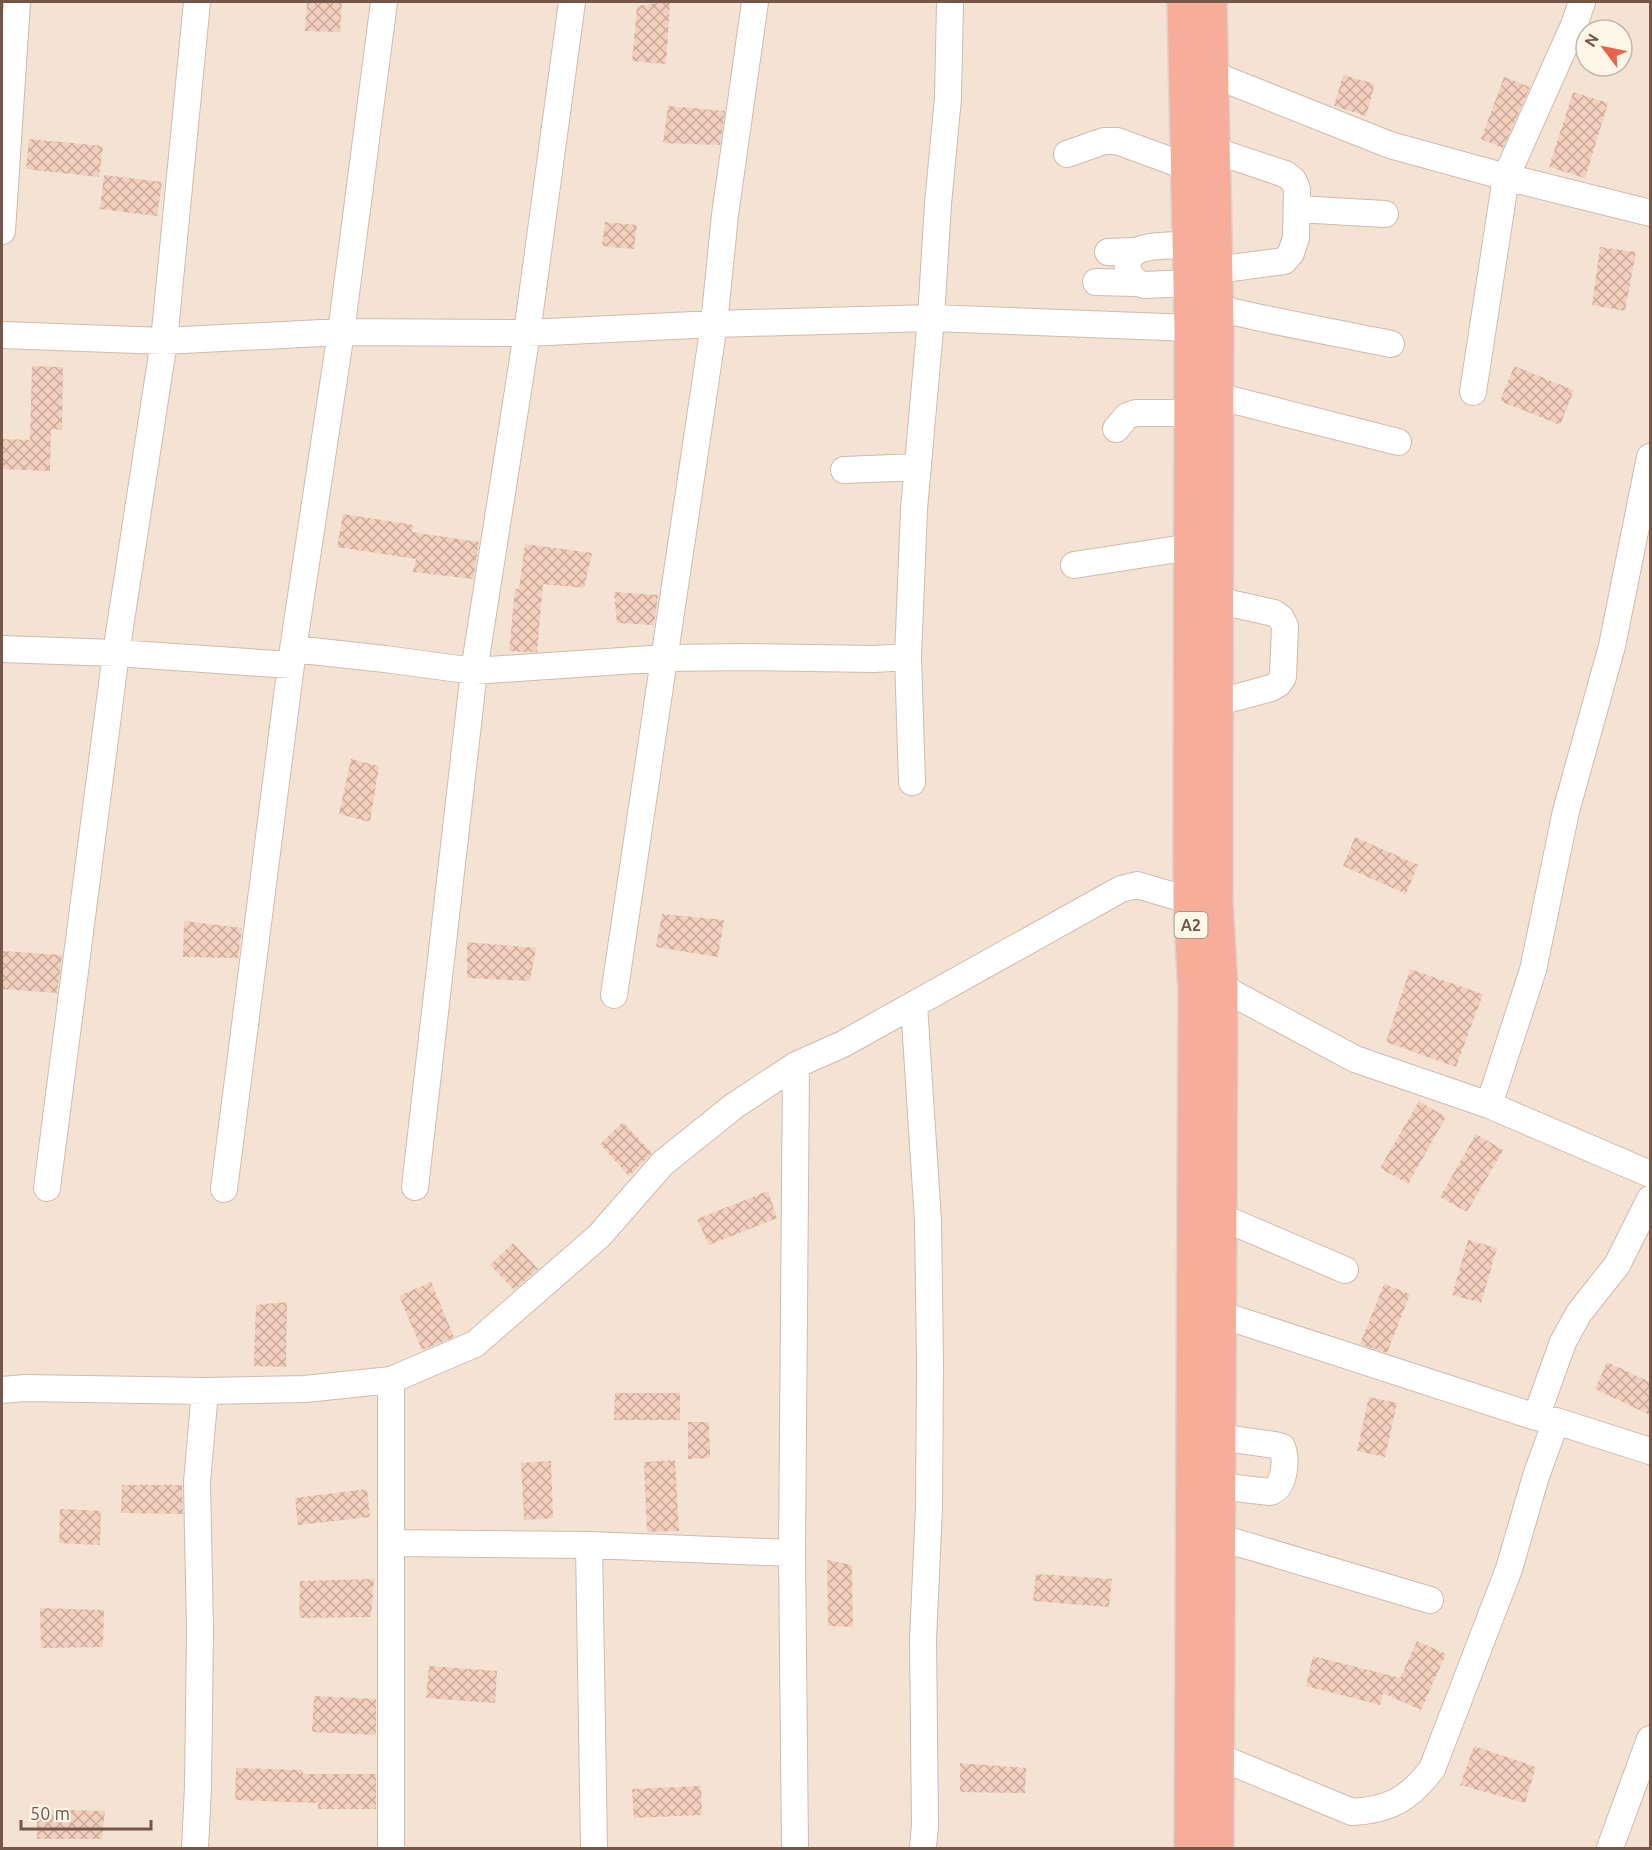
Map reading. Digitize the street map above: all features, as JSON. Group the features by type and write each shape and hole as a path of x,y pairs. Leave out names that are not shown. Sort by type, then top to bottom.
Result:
{"highway":[{"name":"A2","path":"1184,2 1201,159 1203,277 1191,328 1204,404 1216,600 1216,902 1221,987 1217,1848"},
{"name":"A2","path":"1191,1848 1195,990 1190,905 1191,547 1204,404 1217,308 1189,245 1212,74 1210,2"}],"street":[{"path":"2,231 17,2"},
{"path":"48,1188 116,653 164,341 197,2"},
{"path":"224,1189 292,657 341,332 384,2"},
{"path":"415,1187 474,671 527,333 572,2"},
{"path":"614,994 714,324 725,215 755,2"},
{"path":"912,782 908,657 914,509 948,98 950,2"},
{"path":"1473,392 1506,177 1574,25 1582,2"},
{"path":"1212,74 1390,145 1650,213"},
{"path":"1067,154 1104,141 1117,141 1285,174 1293,180 1297,189 1296,238 1291,253 1284,261 1203,277 1141,284 1096,282"},
{"path":"1297,209 1385,214"},
{"path":"1108,252 1189,245"},
{"path":"1139,249 1129,260 1128,268 1131,276 1141,284"},
{"path":"1217,308 1391,344"},
{"path":"2,335 164,341 341,332 527,333 714,324 931,318 1191,328"},
{"path":"1116,429 1127,416 1136,413 1204,404 1398,442"},
{"path":"1489,1105 1533,970 1566,811 1612,646 1650,457"},
{"path":"844,470 918,467"},
{"path":"1074,566 1191,547"},
{"path":"1216,600 1274,613 1281,618 1285,626 1283,677 1278,684 1216,703"},
{"path":"2,649 386,659 474,671 664,658 874,659 908,657"},
{"path":"2,1390 24,1388 205,1391 305,1389 391,1380 476,1344 599,1236 663,1163 734,1106 796,1065 843,1044 1121,889 1137,885 1178,897 1190,905"},
{"path":"1221,987 1355,1059 1489,1105 1650,1174"},
{"path":"914,1005 928,1221 930,1362 923,1639 925,1825 923,1848"},
{"path":"795,1848 792,1552 796,1065"},
{"path":"1217,1756 1352,1812 1373,1811 1393,1804 1418,1787 1432,1768 1509,1569 1536,1476 1563,1342 1579,1313 1617,1265 1650,1199"},
{"path":"1219,1216 1345,1270"},
{"path":"1219,1314 1650,1451"},
{"path":"391,1380 391,1848"},
{"path":"195,1848 200,1641 197,1482 205,1391"},
{"path":"1218,1437 1275,1444 1282,1447 1285,1455 1281,1483 1276,1491 1218,1486"},
{"path":"1218,1538 1430,1600"},
{"path":"391,1543 588,1545 792,1552"},
{"path":"588,1545 594,1848"},
{"path":"1610,1848 1650,1739"}],"shaded area":[{"path":"2,2 1650,2 1650,1848 2,1848"}],"building":[{"path":"307,2 342,2 340,32 305,31"},
{"path":"670,2 666,64 632,61 637,6"},
{"path":"1343,75 1375,84 1366,116 1334,106"},
{"path":"1504,77 1530,87 1503,148 1481,139"},
{"path":"1573,92 1608,103 1585,178 1549,167"},
{"path":"668,106 725,111 720,145 663,143"},
{"path":"29,139 103,146 99,177 26,169"},
{"path":"104,175 162,182 157,216 100,209"},
{"path":"605,222 637,225 634,249 602,246"},
{"path":"1600,247 1636,252 1625,311 1592,305"},
{"path":"32,366 63,367 62,430 51,429 50,471 2,469 2,439 30,440"},
{"path":"1514,366 1574,390 1560,425 1500,401"},
{"path":"343,514 414,525 412,532 479,542 473,579 413,572 416,559 337,547"},
{"path":"525,544 592,553 584,588 543,584 537,652 509,651 515,589 519,589"},
{"path":"614,592 658,595 654,625 617,623"},
{"path":"351,759 379,766 370,822 339,814"},
{"path":"1355,837 1418,865 1406,894 1343,866"},
{"path":"662,914 724,920 718,957 656,947"},
{"path":"184,921 242,928 238,958 183,957"},
{"path":"467,942 536,948 530,981 467,978"},
{"path":"2,951 62,955 57,993 2,989"},
{"path":"1410,969 1483,994 1456,1067 1386,1042"},
{"path":"1419,1101 1446,1117 1408,1184 1380,1168"},
{"path":"623,1122 652,1153 629,1176 600,1144"},
{"path":"1476,1134 1503,1150 1467,1212 1440,1197"},
{"path":"768,1191 777,1218 709,1245 697,1219"},
{"path":"1468,1240 1497,1248 1481,1303 1452,1295"},
{"path":"513,1243 538,1269 514,1290 490,1265"},
{"path":"431,1282 454,1337 422,1350 399,1296"},
{"path":"1384,1284 1410,1294 1387,1353 1360,1344"},
{"path":"287,1302 286,1367 254,1366 256,1305"},
{"path":"1607,1362 1650,1382 1650,1415 1595,1389"},
{"path":"615,1393 680,1393 680,1420 614,1420"},
{"path":"1369,1397 1397,1403 1385,1457 1357,1451"},
{"path":"688,1422 709,1422 710,1458 688,1459"},
{"path":"675,1460 679,1531 647,1532 644,1462"},
{"path":"551,1461 553,1518 524,1520 521,1463"},
{"path":"122,1485 182,1485 183,1514 121,1513"},
{"path":"367,1489 370,1517 298,1525 295,1498"},
{"path":"60,1509 101,1511 100,1545 59,1543"},
{"path":"827,1560 852,1565 853,1627 828,1626"},
{"path":"1036,1574 1112,1579 1109,1607 1033,1601"},
{"path":"374,1579 371,1617 299,1618 300,1581"},
{"path":"40,1608 104,1610 103,1647 41,1648"},
{"path":"1417,1641 1446,1654 1421,1710 1383,1693 1380,1705 1306,1686 1313,1656 1400,1678"},
{"path":"429,1666 497,1671 495,1703 426,1698"},
{"path":"314,1696 376,1699 376,1735 312,1732"},
{"path":"1474,1746 1536,1767 1525,1803 1460,1785"},
{"path":"960,1763 1026,1768 1025,1793 960,1792"},
{"path":"236,1768 303,1770 303,1774 376,1774 376,1809 318,1809 318,1803 235,1800"},
{"path":"701,1786 702,1815 634,1818 632,1789"},
{"path":"37,1809 105,1811 102,1839 37,1839"}]}
